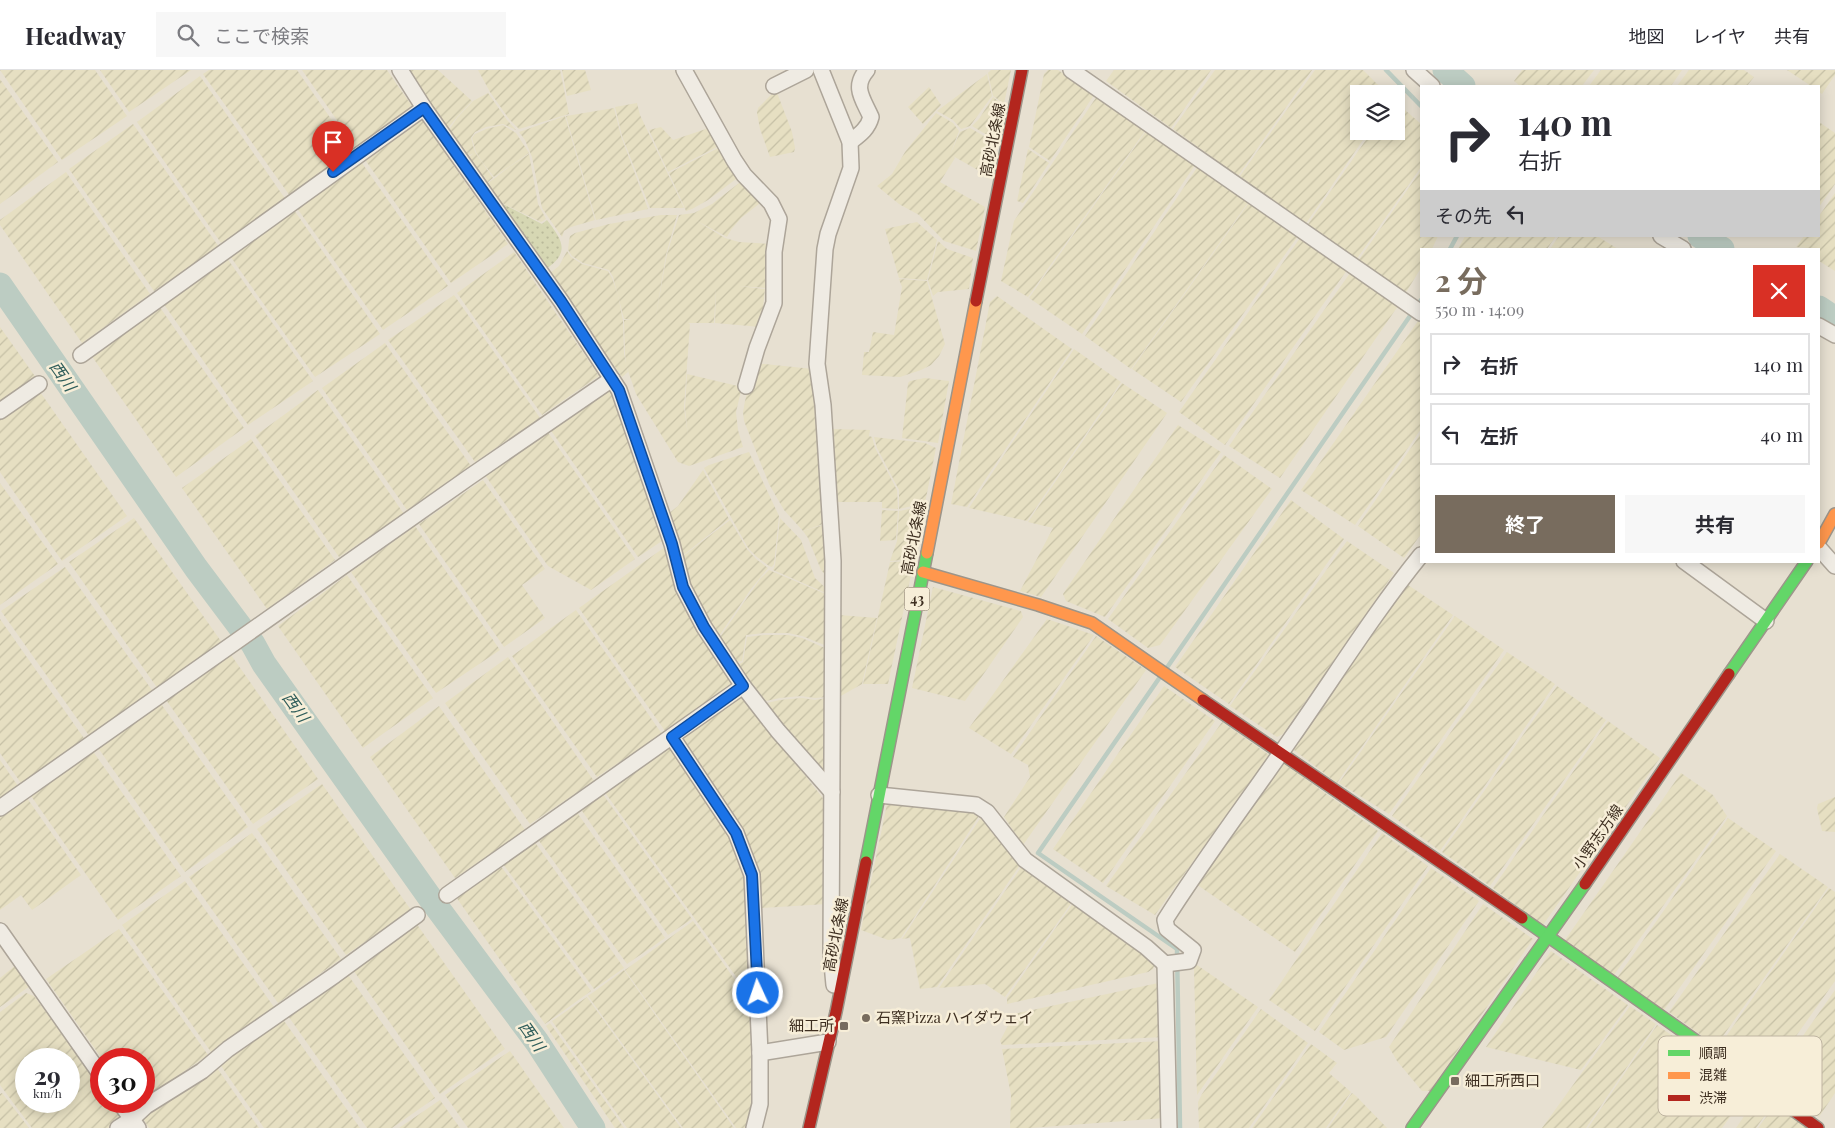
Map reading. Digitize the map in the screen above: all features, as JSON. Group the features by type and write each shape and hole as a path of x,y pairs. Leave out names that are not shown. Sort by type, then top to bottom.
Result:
{"main road":[{"name":"高砂北条線","path":"809,1128 836,1012 1022,70"},
{"path":"1820,541 1835,514"},
{"name":"小野志方線","path":"1412,1128 1549,936 1806,563"},
{"path":"923,572 1038,605 1092,623 1185,689 1281,752 1549,936 1689,1036"},
{"path":"1801,1116 1818,1128"}],"street":[{"path":"400,70 424,108 557,294 619,390 667,528 683,587 704,627 743,686 778,731 832,792"},
{"path":"684,70 744,175 771,203 779,219 774,252 774,303 757,348 746,386"},
{"path":"774,86 806,70"},
{"path":"821,70 850,142 851,168 828,234 825,249 817,364 823,405 833,560 831,953 836,1012"},
{"path":"850,142 864,131 871,117 859,91 860,78 867,70"},
{"path":"1071,70 1420,311"},
{"path":"1414,70 1431,85"},
{"path":"81,355 424,108"},
{"path":"1663,237 1681,248"},
{"path":"1820,327 1835,335"},
{"path":"0,808 468,478 612,379"},
{"path":"0,411 39,384"},
{"path":"1820,549 1835,566"},
{"path":"1165,964 1190,961 1193,950 1167,929 1165,920 1185,888 1390,593 1420,556"},
{"path":"1687,563 1766,621"},
{"path":"447,895 743,686"},
{"path":"672,737 736,833 752,875 760,1052 760,1104 754,1128"},
{"path":"879,795 976,804 986,812 1025,860 1146,947 1165,964 1169,1128"},
{"path":"118,1128 135,1123 146,1106 202,1071 228,1049 335,975 417,915"},
{"path":"2,938 90,1060"},
{"path":"760,1052 828,1042"}],"shaded area":[{"path":"0,70 95,70 127,116 62,160"},
{"path":"100,70 191,70 129,112"},
{"path":"209,70 297,70 354,152 290,196 203,74"},
{"path":"302,70 387,70 414,109 357,149"},
{"path":"406,70 438,70 472,101 448,128"},
{"path":"478,70 560,70 569,114 519,129 509,119 490,92"},
{"path":"562,70 585,70 591,90 567,96"},
{"path":"991,70 1011,70 1004,104 993,96 988,73"},
{"path":"1048,70 1058,70 1094,95 1050,161 1029,147 1044,74"},
{"path":"1114,70 1211,70 1171,128 1106,81"},
{"path":"1215,70 1312,70 1238,176 1173,129"},
{"path":"1315,70 1363,70 1378,85 1350,85 1350,140 1363,140 1305,225 1240,176"},
{"path":"1522,70 1594,70 1583,85 1519,85 1514,81"},
{"path":"1601,70 1682,70 1672,85 1590,85"},
{"path":"1689,70 1744,70 1754,77 1748,85 1678,85"},
{"path":"1787,70 1835,70 1835,75 1822,94 1820,93 1820,85 1810,85"},
{"path":"987,74 992,96 970,126 961,129 953,120 937,111"},
{"path":"200,76 286,200 221,243 137,122"},
{"path":"0,79 58,162 0,204"},
{"path":"929,87 941,105 923,124 908,107"},
{"path":"776,90 792,132 795,148 794,152 770,157 760,129 757,113 758,108"},
{"path":"488,93 516,130 503,124 486,127 475,132 471,138 475,152 493,178 487,183 469,157 474,153 468,156 449,130 473,101"},
{"path":"1097,96 1145,131 1028,297 1001,281 1014,221"},
{"path":"993,97 1003,105 997,141 972,126 979,119"},
{"path":"637,103 640,115 684,208 650,208 622,136 615,107"},
{"path":"614,108 621,136 648,209 596,220 566,116"},
{"path":"1405,110 1420,123 1420,168 1356,260 1306,227 1366,140 1405,140"},
{"path":"936,113 953,123 959,131 950,155 960,132 970,128 996,143 990,177 953,156 955,158 940,182 985,207 976,251 944,241 919,215 899,204 877,186 892,174 905,152"},
{"path":"565,116 595,220 571,227 564,231 562,237 542,208 532,157 525,140 519,132"},
{"path":"422,120 508,244 451,283 366,161"},
{"path":"1820,123 1835,133 1835,184 1820,206"},
{"path":"133,124 219,247 154,291 69,169"},
{"path":"503,125 516,133 529,153 494,177 476,152 472,138 475,134 486,129"},
{"path":"661,127 673,140 712,127 721,145 668,172 649,130"},
{"path":"1146,131 1195,165 1082,334 1029,298"},
{"path":"722,146 740,176 708,200 686,211 669,173"},
{"path":"1028,149 1049,163 1023,203 1017,201"},
{"path":"529,154 538,204 546,219 541,222 500,202 487,184"},
{"path":"362,163 448,286 383,330 297,208"},
{"path":"1198,166 1249,201 1131,369 1085,336"},
{"path":"1420,171 1420,237 1438,237 1432,248 1420,248 1420,270 1405,294 1358,261"},
{"path":"66,172 150,294 82,343 0,225 0,220"},
{"path":"743,180 764,200 741,218 727,237 697,221 725,238 739,242 771,244 766,288 738,286 765,289 761,327 715,323 716,287 714,323 688,323 690,324 684,407 688,436 685,408 687,374 742,387 736,412 738,430 743,447 689,466 678,462 636,394 626,365 625,353 624,320 632,320 624,319 613,277 609,270 583,263 572,256 568,250 569,241 570,236 575,233 609,224 661,215 677,215 666,255 655,321 667,254 679,215 694,213 712,204"},
{"path":"1835,193 1835,271 1820,262 1820,248 1796,247 1803,237 1820,237 1820,215"},
{"path":"1250,201 1298,236 1181,402 1132,369"},
{"path":"294,210 380,334 315,377 230,256"},
{"path":"917,222 937,240 927,280 899,278 885,229"},
{"path":"1464,237 1555,237 1548,248 1459,248"},
{"path":"1558,237 1599,237 1616,248 1551,248"},
{"path":"1300,238 1347,270 1225,445 1179,412"},
{"path":"938,241 947,249 973,258 969,289 938,292 933,296 928,280"},
{"path":"567,251 571,257 582,264 608,271 612,278 618,295 623,321 624,354 628,372 622,377 550,273 559,266"},
{"path":"514,252 599,376 542,415 457,293"},
{"path":"227,258 313,381 248,425 163,303"},
{"path":"1350,273 1398,306 1280,478 1229,446"},
{"path":"899,279 927,281 945,344 939,356 931,365 921,370 900,377 862,375 864,352 869,352 873,332 894,335 902,287"},
{"path":"454,295 540,418 475,462 388,340"},
{"path":"997,296 1072,349 967,507 951,504 990,302"},
{"path":"159,306 244,428 176,477 91,355"},
{"path":"1418,321 1420,322 1420,430 1355,525 1301,490"},
{"path":"0,327 37,379 0,405"},
{"path":"385,343 471,466 407,510 322,388"},
{"path":"1074,349 1121,382 1027,521 969,508"},
{"path":"755,363 813,369 826,523 803,531 784,510 769,484 744,421 745,401"},
{"path":"925,378 949,381 938,443 902,438 908,383"},
{"path":"1122,383 1167,413 1041,597 1020,591 1053,528 1028,522"},
{"path":"611,387 662,541 638,557 550,429"},
{"path":"38,389 127,516 62,561 0,472 0,415"},
{"path":"318,390 404,514 339,557 255,436"},
{"path":"1178,425 1221,452 1105,617 1066,601 1063,594"},
{"path":"829,429 870,430 869,436 872,437 875,448 897,490 898,509 882,508 882,502 833,502"},
{"path":"547,431 635,559 591,590 548,566 485,475"},
{"path":"1420,434 1420,535 1404,558 1358,526"},
{"path":"874,437 925,443 936,448 925,503 899,509 899,490 877,448"},
{"path":"251,439 335,560 267,609 182,488"},
{"path":"749,452 779,516 774,564 772,567 748,548 704,468"},
{"path":"1224,455 1272,489 1160,645 1148,648 1108,619"},
{"path":"703,470 729,519 682,556 667,515 678,506"},
{"path":"483,480 545,569 522,585 545,618 504,647 419,524"},
{"path":"0,483 58,564 0,605"},
{"path":"1291,500 1344,539 1229,704 1175,667"},
{"path":"925,506 914,559 890,561 897,541 899,511"},
{"path":"882,510 898,511 896,540 880,541"},
{"path":"134,518 223,644 158,689 69,562"},
{"path":"780,518 801,540 815,578 828,590 828,594 773,570"},
{"path":"730,520 747,549 768,568 751,589 717,639 697,604 682,557"},
{"path":"826,524 829,579 821,570 808,538 803,531"},
{"path":"415,526 500,650 436,693 351,572"},
{"path":"1347,541 1394,573 1283,734 1277,737 1230,706"},
{"path":"665,547 686,611 733,683 665,731 579,608"},
{"path":"914,561 888,684 863,684 890,562"},
{"path":"65,567 154,693 90,737 1,611"},
{"path":"769,570 828,595 827,646 802,636 788,633 746,635 742,661 736,662 718,640 760,579"},
{"path":"347,575 433,698 363,748 278,626"},
{"path":"1405,583 1453,615 1337,783 1294,750 1292,744"},
{"path":"933,587 1021,611 1023,617 965,701 912,688"},
{"path":"576,610 662,734 597,777 512,656"},
{"path":"839,615 877,618 862,684 839,697"},
{"path":"1455,616 1504,650 1389,814 1339,783"},
{"path":"0,619 86,741 23,786 0,753"},
{"path":"1047,619 1094,635 1011,754 969,728"},
{"path":"788,635 802,638 827,649 826,697 801,696 766,701 738,665 743,662 747,637"},
{"path":"1096,636 1146,670 1023,845 1004,817 1030,777 1028,765 1013,757"},
{"path":"229,652 318,779 253,824 164,697"},
{"path":"1507,652 1555,684 1440,851 1392,816"},
{"path":"508,657 594,781 530,824 445,703"},
{"path":"1164,686 1215,721 1103,883 1053,849"},
{"path":"1557,686 1606,720 1490,886 1442,852"},
{"path":"741,693 825,801 827,904 747,909 752,999 604,791"},
{"path":"802,698 815,700 827,698 826,771 821,773 767,703"},
{"path":"159,701 248,827 185,872 96,745"},
{"path":"439,706 525,830 455,878 370,757"},
{"path":"1608,721 1660,758 1543,925 1493,888"},
{"path":"1222,722 1269,755 1155,915 1106,886"},
{"path":"92,750 181,876 118,920 29,793"},
{"path":"0,760 20,789 0,803"},
{"path":"1279,760 1378,831 1295,952 1196,884"},
{"path":"1681,773 1713,795 1727,816 1614,975 1565,940"},
{"path":"322,784 411,910 346,955 257,829"},
{"path":"602,793 692,919 668,935 580,808"},
{"path":"1835,797 1835,832 1822,831 1817,808 1818,804"},
{"path":"27,798 81,875 32,910 21,895 0,910 0,817"},
{"path":"887,804 973,808 981,813 901,938 888,940 861,930"},
{"path":"576,811 665,938 627,964 537,838"},
{"path":"983,814 1020,865 937,987 920,989 910,938 902,939"},
{"path":"1728,818 1776,851 1664,1010 1617,978"},
{"path":"252,833 341,959 278,1003 189,877"},
{"path":"1382,833 1428,866 1315,1031 1269,1000"},
{"path":"534,841 624,968 594,989 503,864"},
{"path":"1780,854 1828,887 1723,1036 1702,1036 1669,1012"},
{"path":"500,865 591,991 545,1024 456,897"},
{"path":"1022,866 1072,902 1005,997 985,984 939,988"},
{"path":"1431,868 1479,901 1386,1037 1344,1050 1319,1032"},
{"path":"185,881 274,1007 211,1052 122,925"},
{"path":"1829,888 1835,892 1835,981 1796,1036 1726,1036"},
{"path":"1073,903 1152,960 1155,964 1153,969 1148,972 1007,1004 1007,998"},
{"path":"1483,904 1533,939 1430,1091 1422,1091 1397,1061 1389,1047"},
{"path":"693,921 750,1001 754,1105 747,1128 736,1128 625,970"},
{"path":"416,923 505,1049 440,1094 351,967"},
{"path":"119,929 208,1055 155,1091 155,1048 94,1048 46,979"},
{"path":"1551,951 1628,1005 1581,1070 1486,1047"},
{"path":"16,965 30,986 0,1007 0,978"},
{"path":"1197,965 1258,1007 1197,1095 1194,968"},
{"path":"624,970 734,1128 683,1128 588,996"},
{"path":"346,972 435,1098 392,1128 367,1128 286,1013"},
{"path":"1163,982 1164,1037 1002,1045 1000,1041 1014,1014"},
{"path":"1835,990 1835,1093 1822,1112 1822,1036 1803,1036"},
{"path":"26,993 34,996 73,1048 15,1048 15,1105 0,1085 0,1012"},
{"path":"587,997 681,1128 627,1128 552,1021"},
{"path":"1630,1006 1656,1024 1586,1128 1542,1128"},
{"path":"1261,1009 1308,1043 1249,1128 1199,1128 1198,1102 1202,1094"},
{"path":"282,1018 360,1128 264,1128 219,1063"},
{"path":"550,1023 624,1128 615,1128 546,1026"},
{"path":"1657,1025 1673,1036 1658,1036 1658,1116 1731,1116 1722,1128 1588,1128"},
{"path":"1163,1041 1165,1118 1010,1128 1011,1095 1002,1049"},
{"path":"1311,1044 1337,1063 1329,1073 1351,1092 1326,1128 1252,1128"},
{"path":"510,1051 564,1128 468,1128 445,1095"},
{"path":"80,1058 90,1071 90,1113 121,1113 122,1115 118,1121 108,1128 32,1128 21,1113 80,1113"},
{"path":"215,1065 259,1128 149,1128 142,1117 148,1113 155,1113 155,1108"},
{"path":"2,1093 15,1110 15,1113 17,1113 29,1128 0,1128 0,1094"},
{"path":"1352,1093 1356,1096 1387,1128 1328,1128"},
{"path":"440,1100 460,1128 399,1128"},
{"path":"1744,1116 1764,1116 1756,1128 1736,1128"},
{"path":"1767,1116 1791,1116 1808,1128 1758,1128"}],"green space":[{"path":"501,203 542,224 547,220 557,234 562,246 559,257 554,263 546,269"}],"waterway":[{"path":"1386,70 1420,105"},
{"path":"1445,70 1462,85"},
{"path":"1451,248 1456,237"},
{"path":"1702,237 1720,248"},
{"name":"西川","path":"0,285 196,568 253,644 264,664 433,902 537,1042 593,1128"},
{"path":"1166,669 1420,301"},
{"path":"1820,309 1835,319"},
{"path":"1160,677 1038,853 1177,949 1180,1128"}],"traffic: fast":[{"path":"866,862 927,553"},
{"path":"1729,674 1806,563"},
{"path":"1412,1128 1585,884"},
{"path":"1522,918 1689,1036"}],"traffic: slow":[{"path":"927,553 976,301"},
{"path":"1820,541 1835,514"},
{"path":"923,572 1038,605 1092,623 1203,700"}],"traffic: jam":[{"path":"976,301 1022,70"},
{"path":"1585,884 1729,674"},
{"path":"1203,700 1522,918"},
{"path":"809,1128 836,1012 866,862"},
{"path":"1801,1116 1818,1128"}],"place":[{"name":"石窯Pizza ハイダウェイ","path":"866,1018"},
{"name":"細工所","path":"844,1026"},
{"name":"細工所西口","path":"1455,1081"}],"route":[{"path":"333,172 424,108 561,301 619,390 672,544 683,587 704,627 743,686 672,737 742,845 752,875 758,993"}]}
